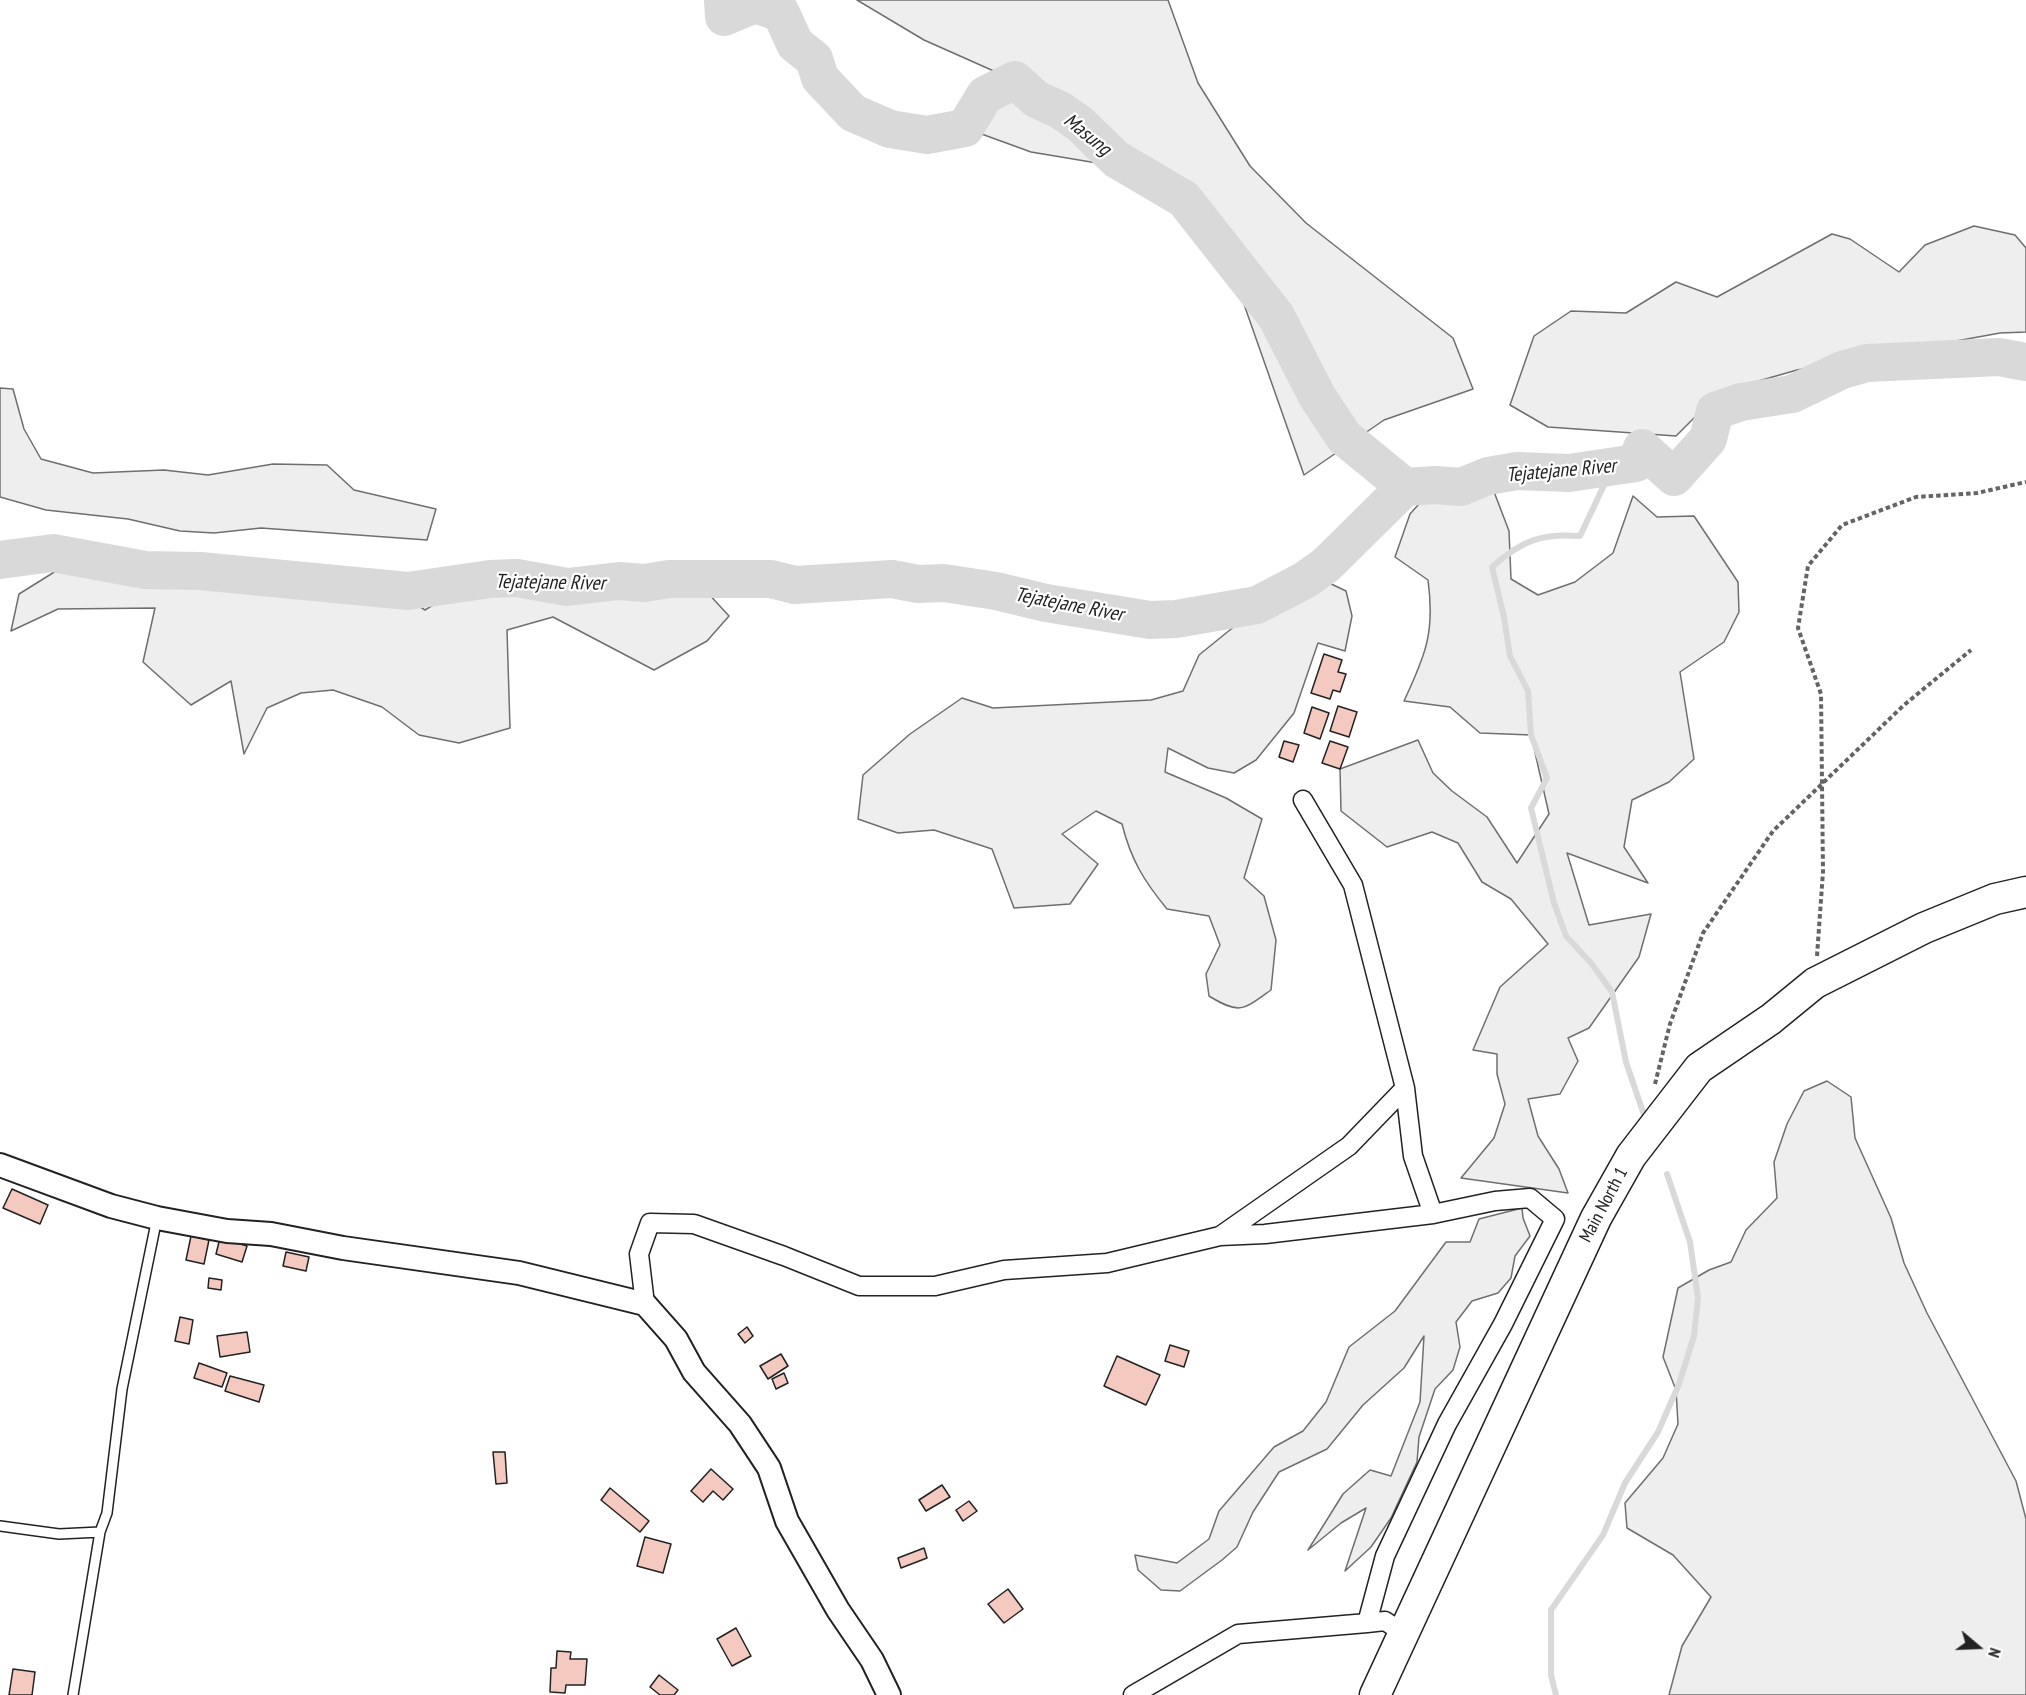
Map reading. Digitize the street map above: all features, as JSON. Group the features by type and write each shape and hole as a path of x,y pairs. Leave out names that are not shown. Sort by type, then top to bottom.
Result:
{"main road":[{"name":"Main North 1","path":"1375,1695 1596,1218 1631,1156 1658,1118 1699,1068 1772,1019 1815,983 1924,928 1995,899 2026,892"}],"street":[{"path":"1303,800 1353,885 1405,1088 1413,1156 1433,1214"},
{"path":"1220,1236 1349,1146 1405,1088"},
{"path":"0,1165 111,1206 157,1218 227,1231 271,1234 343,1248 519,1273 645,1304 676,1339 694,1372 740,1424 769,1468 787,1521 838,1610 872,1660 889,1695"},
{"path":"645,1304 639,1254 651,1223 694,1224 859,1286 935,1286 1004,1270 1107,1263 1220,1236 1265,1234 1433,1214 1496,1201 1530,1198 1555,1219 1503,1324 1447,1424 1384,1556 1366,1623"},
{"path":"1133,1695 1238,1634 1385,1621 1405,1634"}],"lane":[{"path":"73,1695 100,1532 106,1513 122,1389 157,1218"},
{"path":"0,1526 59,1534 100,1532"}],"path":[{"path":"1815,983 1823,872 1821,694 1798,628 1808,566 1842,525 1916,498 1977,493 2026,482"},
{"path":"1658,1118 1654,1080 1670,1024 1703,933 1773,831 1904,705 1971,650"}],"shaded area":[{"path":"857,0 1168,0 1198,83 1250,166 1306,223 1453,338 1473,389 1384,420 1304,475 1227,256 1133,169 1031,152 965,128 1014,80 924,40"},
{"path":"1974,226 2015,235 2026,248 2026,332 2000,333 1797,370 1720,392 1676,436 1548,427 1510,405 1534,336 1571,311 1626,313 1676,282 1717,297 1832,234 1850,239 1899,272 1925,245"},
{"path":"0,388 13,389 24,429 41,459 93,473 164,470 208,475 273,464 327,465 354,490 436,509 427,540 261,528 214,533 180,531 128,519 46,510 0,497"},
{"path":"1488,476 1509,531 1511,579 1538,595 1575,582 1613,553 1633,496 1657,517 1694,516 1738,582 1739,612 1724,642 1680,672 1694,759 1669,782 1632,800 1624,847 1648,883 1567,853 1589,925 1651,914 1639,957 1589,1028 1568,1038 1578,1061 1560,1094 1528,1099 1538,1136 1559,1169 1568,1193 1461,1178 1494,1138 1505,1104 1497,1074 1497,1054 1473,1050 1500,987 1548,944 1511,899 1482,882 1458,843 1432,832 1387,847 1341,811 1340,769 1418,740 1433,773 1452,791 1487,817 1517,863 1549,814 1531,735 1480,733 1450,707 1404,701 1423,656 1430,614 1428,580 1395,557 1410,514 1436,485"},
{"path":"56,571 305,582 394,590 425,610 468,583 517,578 695,579 729,616 707,641 654,670 553,617 507,630 510,728 459,743 419,735 382,707 333,690 301,693 267,708 244,754 231,681 191,705 143,662 155,608 58,609 11,631 19,594"},
{"path":"1327,582 1346,591 1352,616 1345,651 1318,643 1294,713 1256,760 1234,773 1208,768 1168,748 1165,772 1226,798 1262,819 1244,878 1264,896 1276,940 1271,990 1247,1006 1235,1008 1209,996 1206,974 1220,945 1209,916 1167,909 1139,870 1122,824 1096,811 1062,834 1098,864 1070,904 1014,908 992,849 934,830 898,833 858,819 863,775 910,734 962,698 993,708 1151,700 1183,691 1199,655 1241,621 1276,596"},
{"path":"1827,1081 1851,1097 1855,1138 1891,1218 1904,1263 1927,1313 2016,1481 2026,1519 2026,1695 1669,1695 1682,1646 1711,1597 1673,1555 1627,1528 1625,1503 1663,1458 1678,1424 1676,1390 1663,1357 1678,1288 1709,1270 1731,1262 1746,1230 1777,1198 1774,1162 1787,1124 1804,1091"},
{"path":"1522,1208 1530,1236 1515,1256 1511,1278 1498,1293 1472,1301 1456,1322 1460,1347 1453,1370 1435,1389 1419,1437 1417,1462 1391,1518 1371,1547 1345,1571 1366,1508 1341,1523 1308,1550 1343,1494 1370,1470 1391,1476 1420,1402 1424,1336 1404,1368 1363,1405 1327,1449 1279,1472 1253,1512 1237,1547 1222,1560 1180,1591 1161,1590 1138,1570 1135,1555 1177,1563 1209,1539 1219,1511 1274,1447 1303,1431 1326,1402 1349,1347 1395,1311 1446,1242 1470,1242 1479,1219"}],"building":[{"path":"1324,654 1342,660 1338,672 1346,674 1340,692 1333,690 1330,699 1311,693"},
{"path":"1338,706 1357,712 1349,737 1330,731"},
{"path":"1312,707 1329,713 1320,739 1304,733"},
{"path":"1284,741 1299,745 1293,762 1279,757"},
{"path":"1330,741 1348,747 1340,769 1322,763"},
{"path":"12,1189 48,1205 40,1224 3,1208"},
{"path":"191,1236 209,1240 204,1264 186,1260"},
{"path":"220,1238 247,1246 242,1262 216,1254"},
{"path":"286,1252 309,1257 306,1271 283,1266"},
{"path":"209,1278 222,1280 221,1290 208,1288"},
{"path":"180,1317 193,1320 189,1344 175,1341"},
{"path":"747,1327 753,1336 745,1343 738,1334"},
{"path":"247,1332 250,1352 220,1357 217,1336"},
{"path":"1170,1345 1189,1351 1184,1367 1165,1361"},
{"path":"781,1354 788,1366 768,1379 760,1366"},
{"path":"1117,1356 1160,1375 1146,1405 1104,1386"},
{"path":"199,1363 227,1373 222,1387 194,1378"},
{"path":"784,1373 788,1383 776,1389 772,1379"},
{"path":"230,1376 264,1385 259,1402 225,1391"},
{"path":"493,1452 505,1452 507,1483 496,1484"},
{"path":"711,1469 733,1489 723,1500 713,1491 703,1502 691,1491"},
{"path":"942,1485 950,1497 926,1511 919,1500"},
{"path":"610,1488 649,1521 640,1532 601,1500"},
{"path":"969,1501 977,1511 963,1521 956,1510"},
{"path":"645,1537 671,1544 663,1573 637,1566"},
{"path":"924,1548 927,1558 901,1568 898,1558"},
{"path":"1008,1589 1023,1609 1004,1623 988,1604"},
{"path":"736,1628 751,1656 732,1666 717,1639"},
{"path":"557,1651 571,1652 570,1659 587,1659 585,1685 566,1685 565,1693 550,1692 551,1668 556,1668"},
{"path":"13,1669 35,1672 32,1695 9,1695"},
{"path":"659,1675 678,1690 674,1695 660,1695 650,1687"}],"waterway":[{"name":"Masung","path":"723,0 724,17 755,4 781,13 795,44 814,59 820,78 853,113 890,129 927,135 965,128 985,95 1015,80 1036,99 1060,110 1080,124 1116,159 1184,199 1276,316 1317,396 1344,437 1405,487"},
{"name":"Tejatejane River","path":"0,560 53,553 145,570 200,571 408,591 490,579 517,578 567,587 619,581 644,583 669,579 771,579 795,585 892,579 918,584 944,583 996,591 1046,603 1150,620 1176,619 1257,605 1305,580 1326,565 1405,487 1436,485 1461,487 1488,476 1517,471 1569,473 1636,463 1642,448 1674,477 1708,439 1715,411 1741,402 1792,394 1842,370 1867,363 1999,357 2026,362"},
{"path":"1614,464 1580,536 1554,536 1532,541 1512,551 1492,567 1504,617 1510,656 1528,691 1531,735 1547,778 1531,808 1554,903 1566,936 1591,963 1612,992 1626,1062 1644,1115"},
{"path":"1556,1695 1551,1675 1551,1610 1603,1535 1625,1483 1658,1432 1679,1384 1694,1336 1698,1298 1690,1242 1667,1174"}]}
